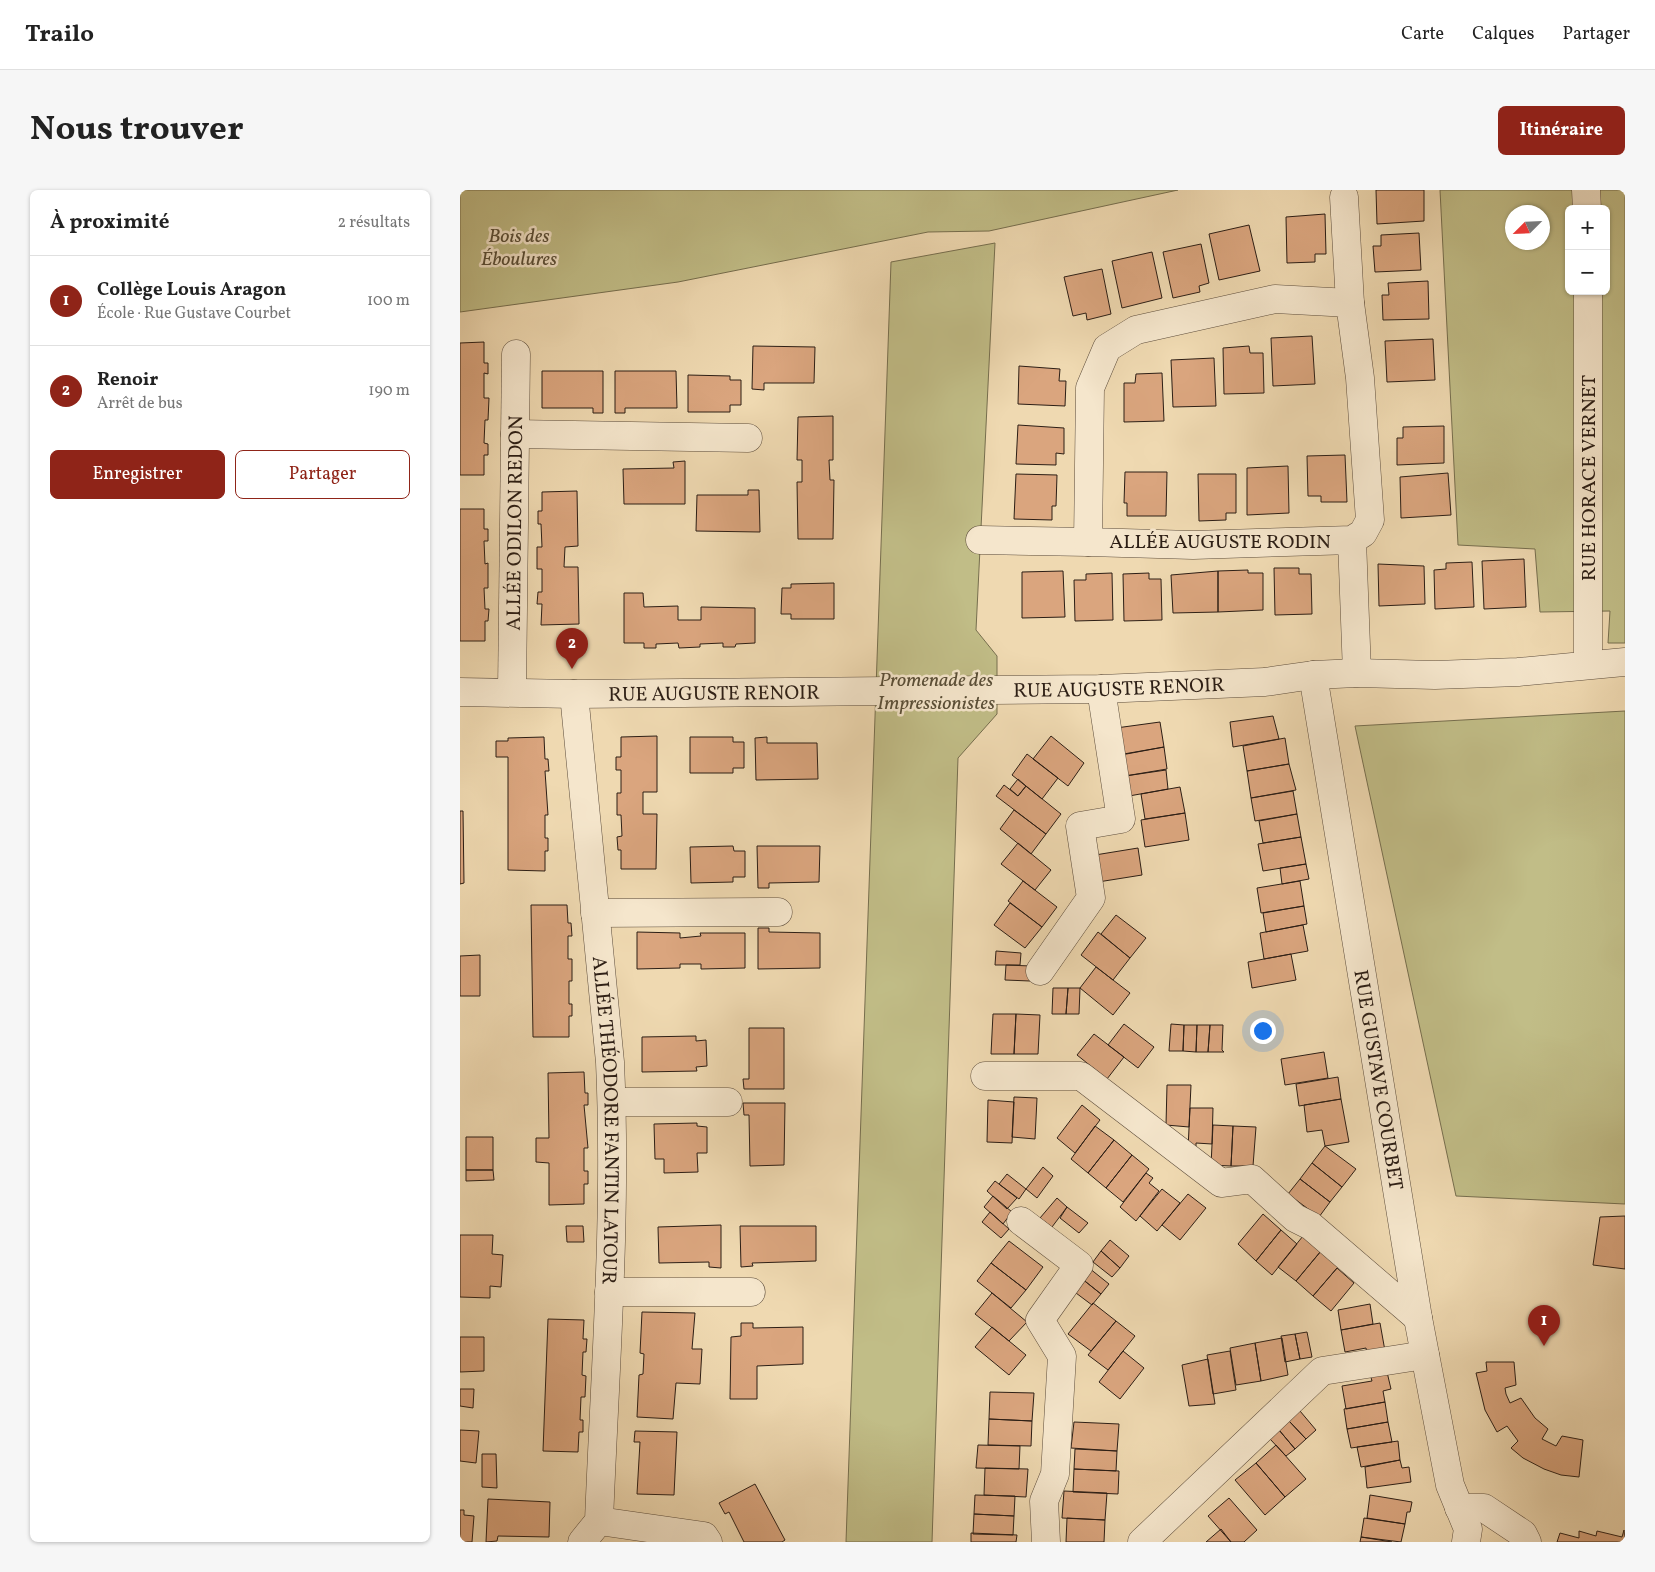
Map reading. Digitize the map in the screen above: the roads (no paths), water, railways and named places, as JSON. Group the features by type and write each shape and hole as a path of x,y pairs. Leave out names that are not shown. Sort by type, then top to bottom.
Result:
{"street":[{"path":"1586,190 1587,205"},
{"name":"ALLÉE AUGUSTE RODIN","path":"1344,197 1350,303 1360,378 1370,520 1363,533 1352,540 1192,545 1088,542 1090,388 1106,348 1136,330 1275,299 1350,303"},
{"name":"RUE HORACE VERNET","path":"1588,295 1588,664"},
{"name":"ALLÉE ODILON REDON","path":"512,692 516,354"},
{"path":"515,434 748,438"},
{"path":"980,540 1088,542"},
{"name":"ALLÉE AUGUSTE RODIN","path":"1352,540 1357,673"},
{"name":"RUE AUGUSTE RENOIR","path":"460,692 574,694 1101,689 1265,682 1313,674 1435,675 1509,673 1588,664 1625,662"},
{"name":"RUE GUSTAVE COURBET","path":"1313,674 1418,1318 1455,1496 1468,1529 1466,1542"},
{"path":"1040,971 1090,898 1080,826 1121,819 1101,689"},
{"name":"ALLÉE THÉODORE FANTIN LATOUR","path":"574,694 612,1102 609,1292 598,1521"},
{"path":"595,913 778,912"},
{"path":"985,1076 1081,1076 1221,1183 1252,1179 1295,1218 1311,1226 1418,1318"},
{"path":"612,1102 728,1102"},
{"path":"1021,1221 1079,1265 1040,1320 1062,1356 1055,1474 1044,1501 1046,1542"},
{"path":"609,1292 751,1292"},
{"path":"1142,1542 1322,1371 1425,1355"},
{"path":"1455,1496 1484,1508 1523,1534 1527,1542"},
{"path":"582,1542 598,1521 704,1536 708,1542"}],"place":[{"name":"Renoir","path":"572,669"},
{"name":"Collège Louis Aragon","path":"1544,1346"}],"park label":[{"name":"Bois des Éboulures","path":"519,246"},
{"name":"Promenade des Impressionistes","path":"936,690"}]}
